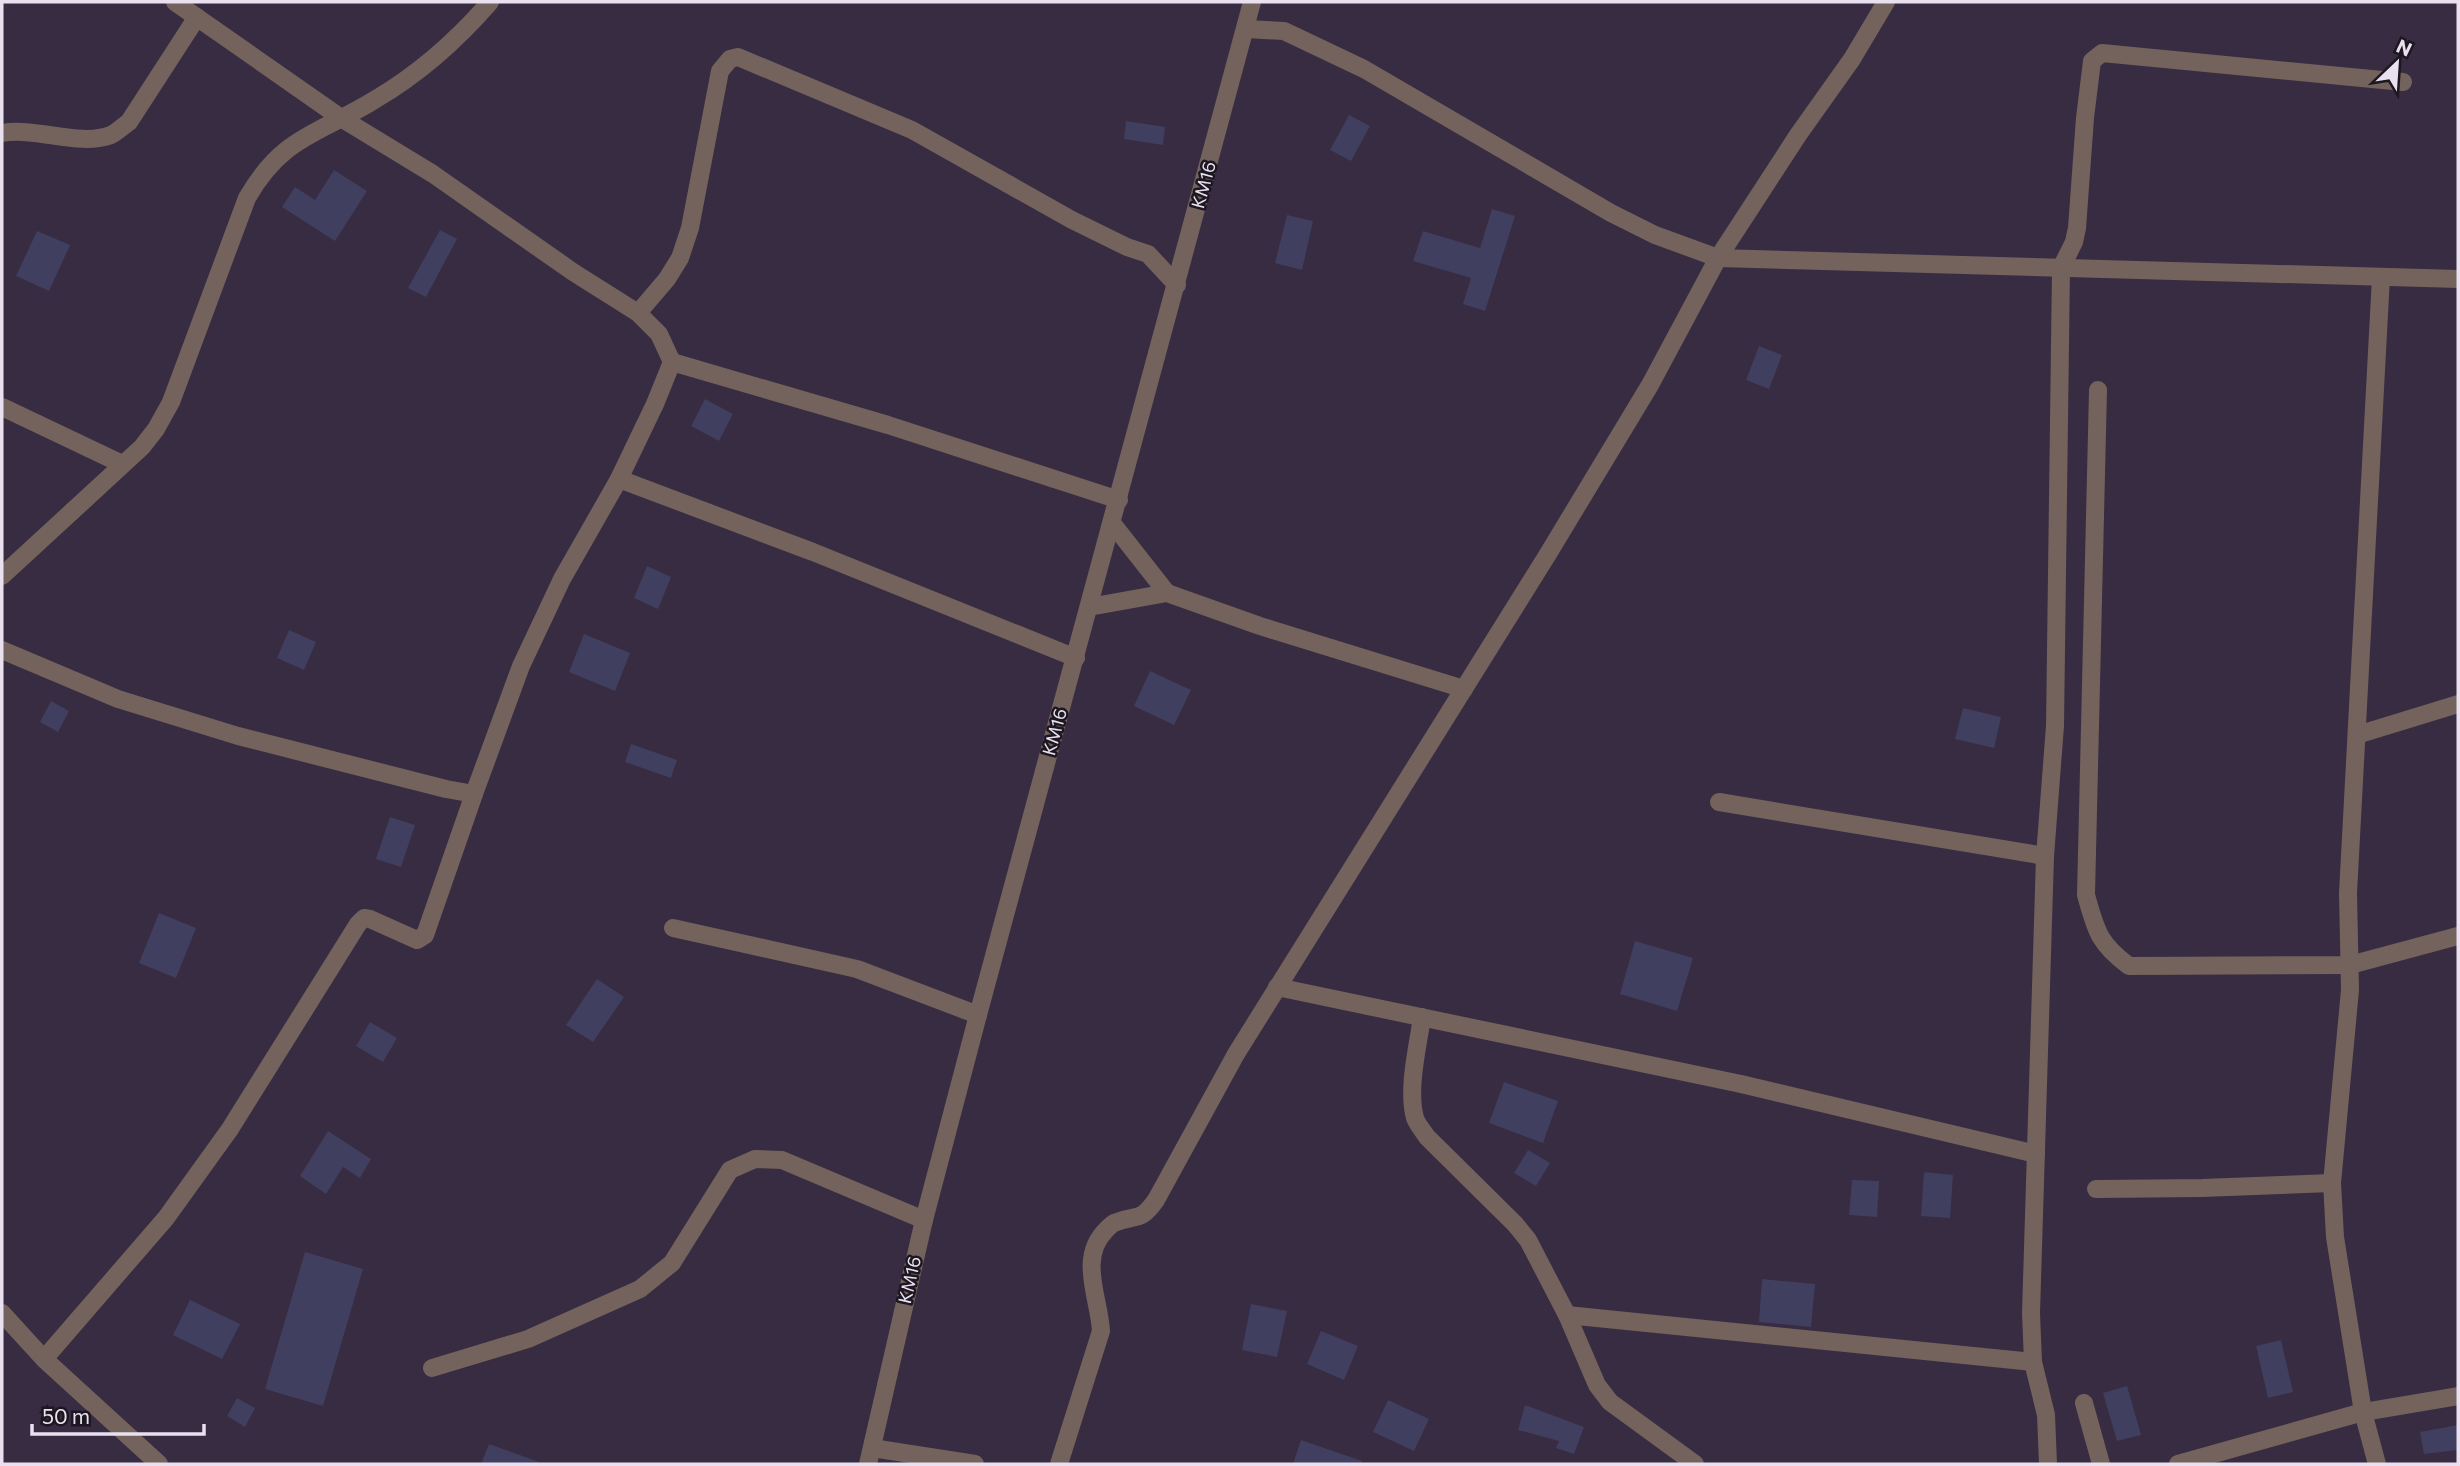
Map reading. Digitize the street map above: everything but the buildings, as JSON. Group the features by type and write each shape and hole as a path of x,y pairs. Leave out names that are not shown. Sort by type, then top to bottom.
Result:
{"street":[{"path":"44,1359 174,1207 230,1129 358,924 364,918 417,940 425,935 527,654 562,579 619,479 672,362 659,334 638,313 573,272 433,174 341,118 175,2"},
{"path":"2,576 142,447 156,429 171,401 247,198 260,176 284,150 310,132 376,99 423,67 461,35 490,2"},
{"name":"KM16","path":"870,1456 924,1220 1252,2"},
{"path":"1059,1464 1101,1331 1100,1311 1093,1292 1091,1261 1096,1241 1113,1223 1146,1215 1157,1200 1236,1054 1650,385 1718,258 1798,135 1852,59 1886,2"},
{"path":"5,130 95,139 113,134 129,122 197,17"},
{"path":"1246,29 1284,32 1364,69 1611,213 1655,235 1718,258 2458,279"},
{"path":"2048,1464 2046,1415 2034,1362 2031,1313 2045,856 2055,726 2061,268 2074,242 2077,228 2092,61 2096,55 2102,53 2403,82"},
{"path":"638,313 667,279 680,258 690,228 720,72 730,59 738,57 912,130 1072,220 1127,247 1148,254 1177,285"},
{"path":"2377,1464 2363,1412 2335,1237 2332,1183 2338,1098 2348,1021 2348,893 2381,277"},
{"path":"672,362 888,425 1119,500"},
{"path":"2098,390 2086,895 2095,928 2108,950 2129,966 2350,965 2458,936"},
{"path":"2,407 122,464"},
{"path":"619,479 813,552 1076,658"},
{"path":"1112,523 1167,593"},
{"path":"1089,607 1167,593 1260,626 1464,689"},
{"path":"2,650 118,699 225,732 433,786 474,794"},
{"path":"2357,735 2458,704"},
{"path":"1718,802 2045,856"},
{"path":"673,928 857,969 978,1015"},
{"path":"1278,987 1741,1084 2036,1154"},
{"path":"1422,1017 1415,1066 1413,1102 1416,1120 1427,1137 1528,1240 1567,1315 1597,1385 1610,1402 1695,1464"},
{"path":"432,1368 528,1339 640,1289 672,1263 730,1170 755,1159 782,1160 924,1220"},
{"path":"2095,1189 2332,1183"},
{"path":"2,1313 44,1359 159,1464"},
{"path":"1567,1315 2034,1362"},
{"path":"2178,1464 2363,1412 2458,1396"},
{"path":"2084,1403 2101,1464"},
{"path":"870,1456 975,1464"}]}
